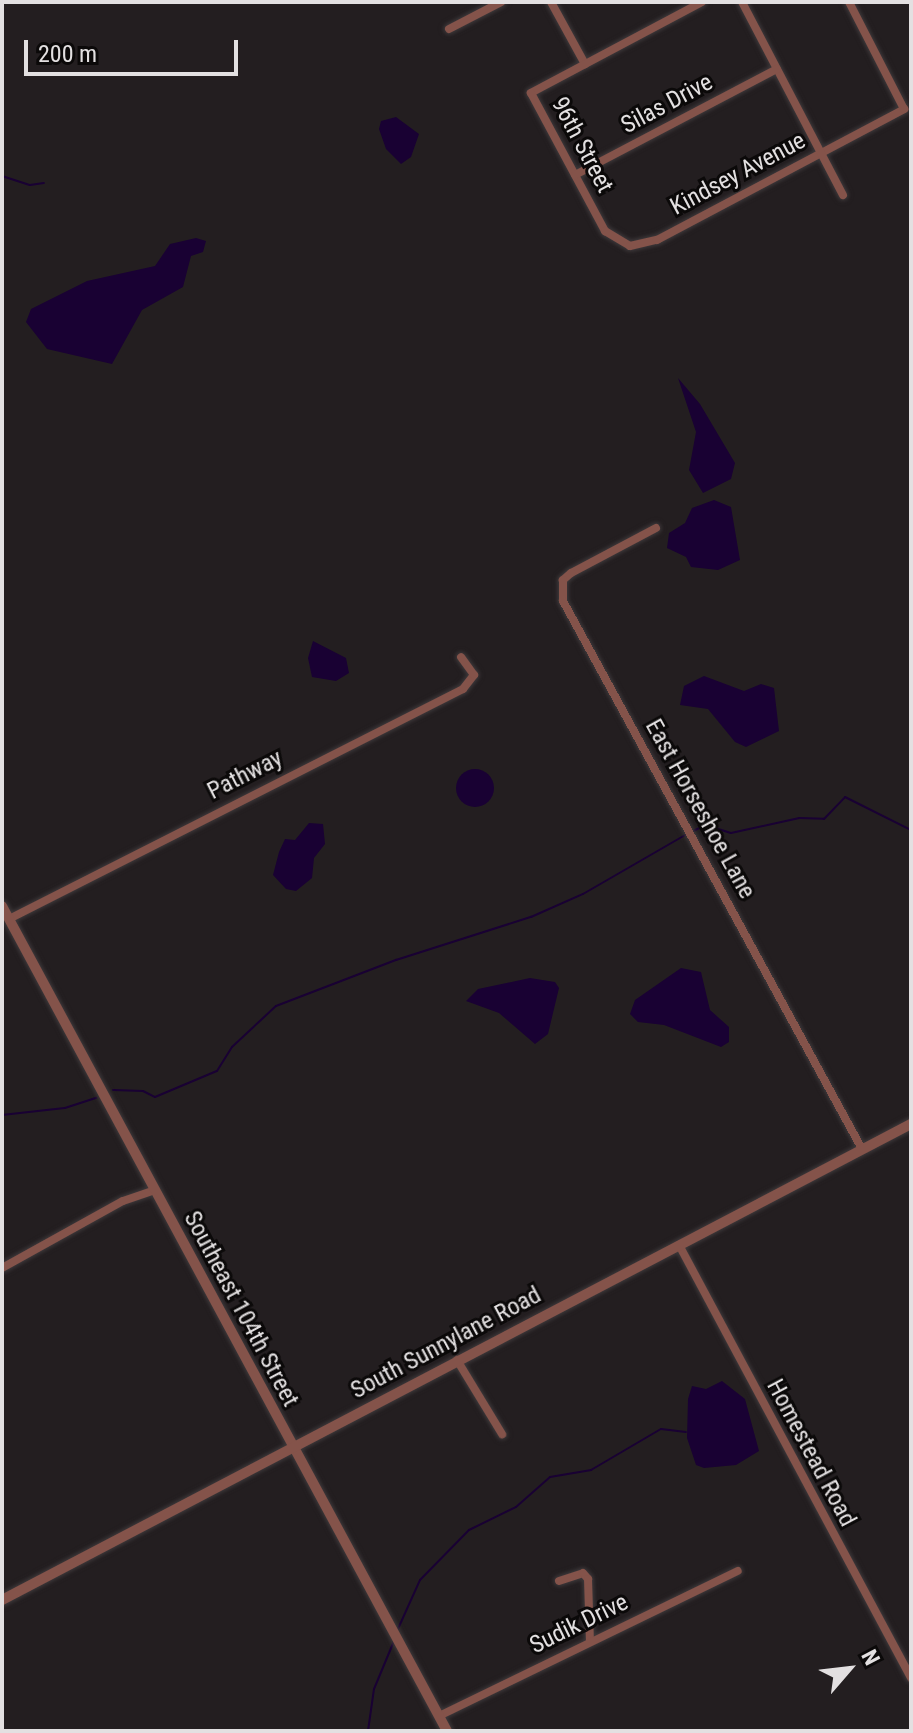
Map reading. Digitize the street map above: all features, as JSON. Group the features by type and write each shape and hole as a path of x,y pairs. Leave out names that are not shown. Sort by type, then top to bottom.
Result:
{"street":[{"path":"449,29 485,6 501,2"},
{"path":"551,2 585,64 702,2"},
{"path":"742,2 843,195"},
{"name":"Kindsey Avenue","path":"597,217 615,240 642,246 904,109 849,2"},
{"name":"96th Street","path":"585,64 531,93 597,217"},
{"name":"Silas Drive","path":"575,175 777,69"},
{"name":"East Horseshoe Lane","path":"656,528 571,573 563,580 563,601 862,1149"},
{"name":"Pathway","path":"9,919 463,689 474,675 461,657"},
{"name":"Southeast 104th Street","path":"2,906 447,1731"},
{"name":"South Sunnylane Road","path":"2,1600 911,1124"},
{"path":"2,1268 123,1201 155,1190"},
{"name":"Homestead Road","path":"679,1245 911,1678"},
{"path":"457,1360 502,1434"},
{"name":"Sudik Drive","path":"439,1716 738,1571"},
{"path":"559,1581 583,1573 588,1579 590,1641"}],"shaded area":[{"path":"396,117 419,134 411,157 401,164 386,149 379,129 381,121"},
{"path":"196,238 206,241 203,252 191,256 183,287 142,310 112,364 47,349 26,322 31,309 87,281 155,266 170,244"},
{"path":"678,378 700,404 735,463 731,479 703,493 689,470 696,432"},
{"path":"714,500 731,507 740,560 718,570 691,567 686,557 667,548 669,533 685,523 692,508"},
{"path":"313,641 346,658 349,673 336,681 312,677 308,658"},
{"path":"704,676 744,691 761,684 774,688 779,731 746,747 735,742 708,709 680,705 684,686"},
{"path":"475,769 488,775 494,788 488,801 475,807 462,801 456,788 462,775"},
{"path":"309,823 323,824 325,844 314,858 312,878 296,891 286,889 273,875 279,852 285,839 295,840"},
{"path":"681,968 701,972 710,1010 729,1027 729,1042 721,1047 664,1025 638,1022 630,1014 635,1000"},
{"path":"530,978 555,982 559,988 548,1034 535,1044 499,1013 466,1001 478,989"},
{"path":"722,1381 745,1399 759,1451 736,1465 704,1468 696,1465 687,1438 688,1399 692,1386 706,1389"}],"waterway":[{"path":"2,176 30,185 44,183"},
{"path":"693,831 706,825 731,833 799,818 824,819 845,797 911,830"},
{"path":"113,1090 143,1091 155,1097 217,1071 232,1047 276,1006 396,960 531,917 583,894 687,834"},
{"path":"2,1115 65,1108 96,1098"},
{"path":"397,1631 420,1580 469,1530 516,1507 550,1477 591,1470 661,1429 686,1432"},
{"path":"368,1731 374,1689 394,1641"}]}
